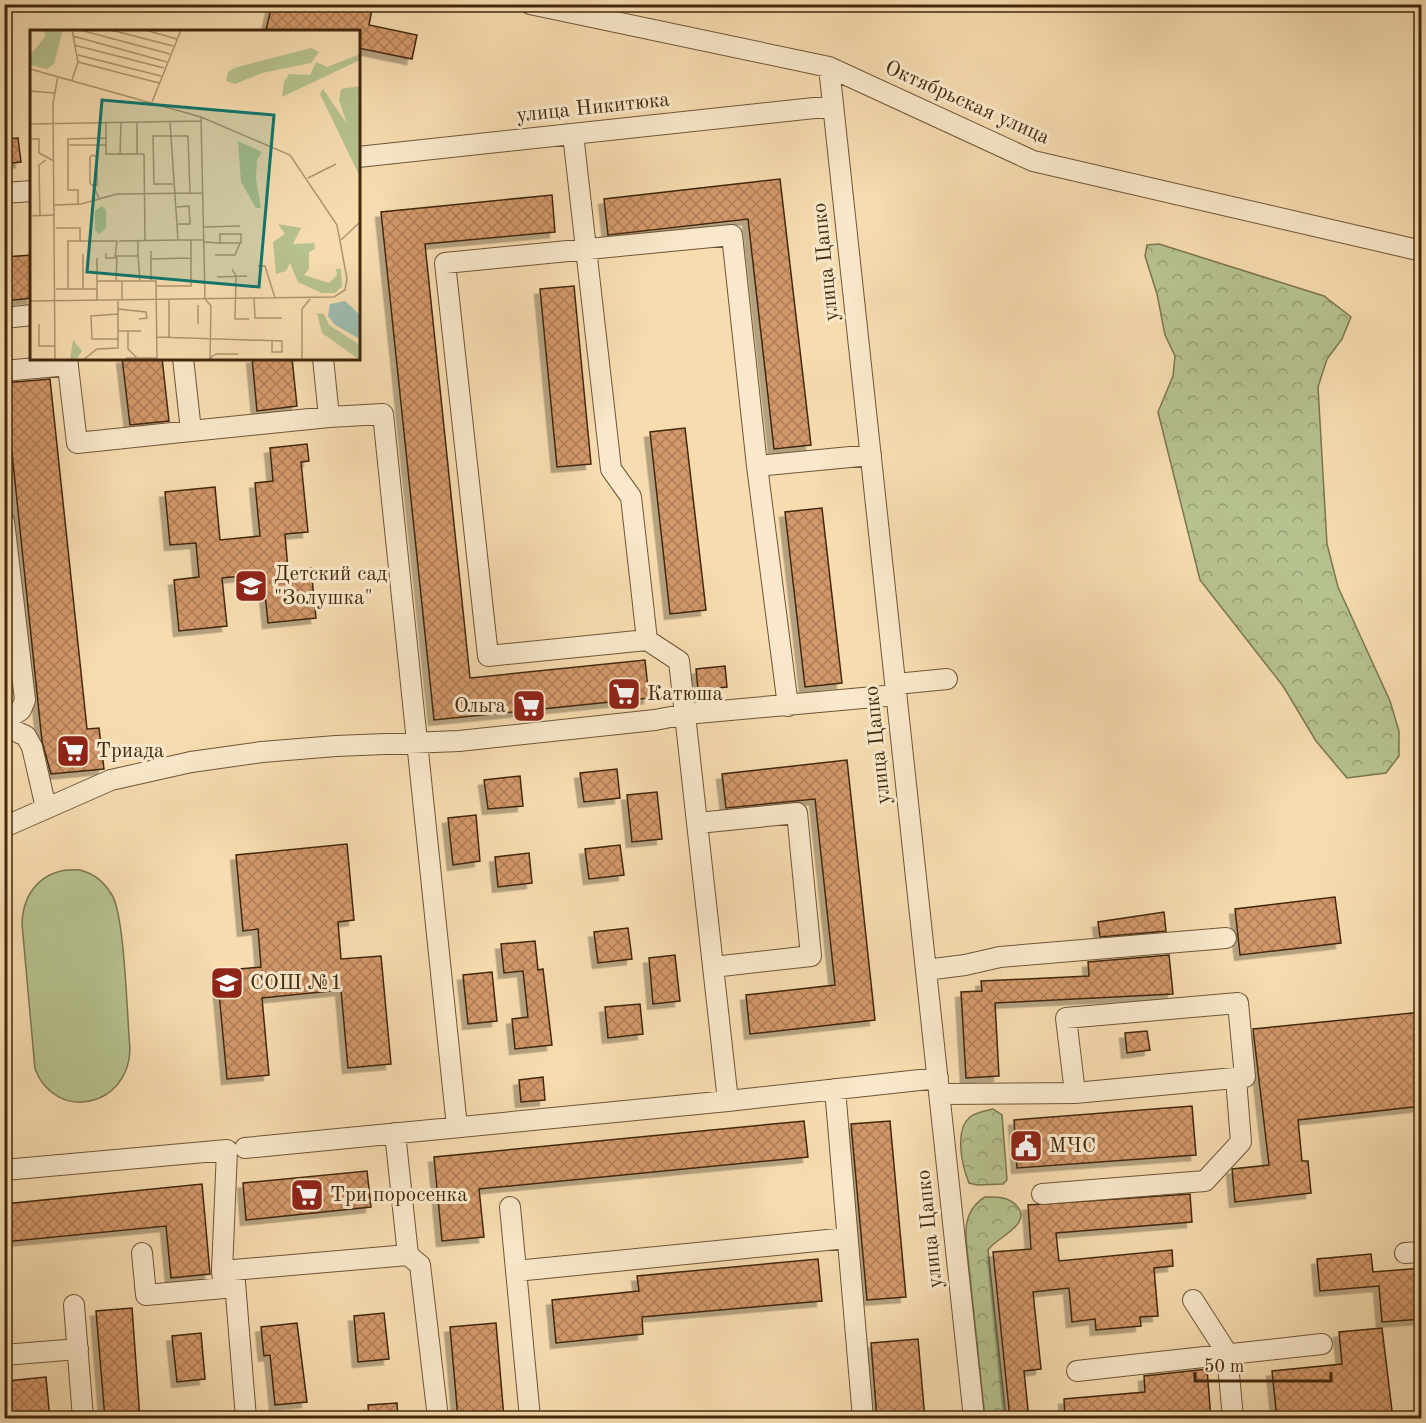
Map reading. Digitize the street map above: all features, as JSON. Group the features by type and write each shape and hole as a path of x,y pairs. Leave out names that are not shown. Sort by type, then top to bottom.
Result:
{"street":[{"name":"Октябрьская улица","path":"530,4 829,67 1033,161 1422,251"},
{"name":"улица Цапко","path":"829,67 975,1419"},
{"name":"улица Никитюка","path":"360,156 833,106"},
{"path":"573,134 611,469 631,497 647,640"},
{"path":"4,194 30,191"},
{"path":"728,1101 679,661 647,640 488,656 445,263 732,235 757,466 788,706"},
{"path":"4,318 30,315"},
{"path":"183,360 191,431"},
{"path":"323,360 329,417"},
{"path":"4,372 67,362 77,443 329,417 384,414 457,1127"},
{"path":"757,466 871,455"},
{"path":"4,521 25,700 21,710 4,723 27,736 46,808"},
{"path":"4,827 111,780 191,762 262,752 459,741 655,720 686,714 788,706 896,690 947,679"},
{"path":"698,823 797,813 811,956 713,967"},
{"path":"926,970 965,965 1000,957 1226,938"},
{"path":"245,1148 835,1089 938,1086 1075,1094 1236,1079 1245,1077 1238,1003 1066,1018 1075,1094"},
{"path":"1042,1194 1205,1181 1241,1142 1236,1079"},
{"path":"835,1089 862,1419"},
{"path":"395,1133 408,1255"},
{"path":"4,1170 227,1150 228,1271 246,1419"},
{"path":"510,1207 530,1419"},
{"path":"516,1271 847,1238"},
{"path":"142,1253 146,1295 224,1288 228,1271"},
{"path":"228,1271 408,1255 420,1264 438,1419"},
{"path":"1193,1300 1227,1353 1233,1419"},
{"path":"74,1305 83,1419"},
{"path":"1077,1371 1322,1344"},
{"path":"4,1355 78,1349"}],"green space":[{"path":"1159,244 1324,296 1351,317 1342,339 1327,359 1318,387 1327,544 1338,587 1390,701 1399,731 1399,756 1386,773 1347,778 1316,741 1283,686 1200,580 1158,412 1173,376 1175,356 1165,335 1157,294 1145,256 1147,245"},
{"path":"80,870 95,876 102,882 112,895 116,907 123,945 130,1049 126,1069 118,1084 105,1095 90,1101 74,1102 59,1097 45,1086 35,1069 22,924 27,901 38,883 56,872"},
{"path":"993,1109 1002,1115 1007,1180 1003,1184 969,1183 962,1158 962,1130 972,1115"},
{"path":"985,1197 1009,1200 1021,1212 1021,1218 1012,1230 988,1250 1006,1418 985,1418 966,1239 969,1215 975,1205"}],"building":[{"path":"272,4 373,4 369,25 417,35 412,59 360,48 360,30 266,30"},
{"path":"18,138 21,162 4,164 4,139"},
{"path":"780,179 811,445 774,449 748,219 608,235 604,199"},
{"path":"552,195 555,232 425,244 470,678 645,660 649,698 434,720 381,212"},
{"path":"30,255 30,298 4,301 4,257"},
{"path":"574,286 591,464 557,467 540,289"},
{"path":"122,360 162,360 169,421 130,425"},
{"path":"252,360 292,360 297,406 257,411"},
{"path":"50,379 87,729 99,728 104,769 51,774 42,741 9,424 4,425 4,383"},
{"path":"685,428 706,610 670,614 650,432"},
{"name":"Детский сад \"Золушка\"","path":"307,444 309,461 301,462 308,532 285,534 288,570 311,568 316,618 268,623 263,574 222,578 227,626 179,631 174,580 199,577 196,543 170,545 165,492 215,487 220,540 260,536 255,483 273,481 270,448"},
{"path":"822,508 842,683 805,687 785,512"},
{"path":"725,666 727,687 698,690 696,669"},
{"path":"847,760 875,1020 750,1034 746,995 835,985 815,799 726,808 722,774"},
{"path":"617,769 620,798 584,802 580,773"},
{"path":"520,776 523,806 488,809 484,780"},
{"path":"657,792 662,839 632,842 627,795"},
{"path":"476,815 480,861 453,865 448,818"},
{"path":"347,844 354,920 338,922 341,959 381,956 391,1064 348,1068 341,990 262,998 269,1075 227,1079 217,971 261,967 258,929 243,931 236,855"},
{"path":"620,845 624,875 589,879 585,849"},
{"path":"529,853 532,883 498,887 495,857"},
{"path":"1335,897 1341,943 1240,955 1235,909"},
{"path":"1164,912 1166,931 1100,937 1098,922"},
{"path":"628,928 632,959 598,963 594,932"},
{"path":"535,941 538,970 543,969 552,1045 515,1049 512,1019 528,1017 523,971 504,973 501,944"},
{"path":"675,955 680,1001 653,1004 649,958"},
{"path":"1169,955 1173,994 995,1003 999,1076 966,1078 961,992 982,991 981,981 1089,976 1088,962"},
{"path":"492,972 497,1021 468,1024 463,975"},
{"path":"640,1004 643,1034 608,1038 605,1007"},
{"path":"1422,1012 1422,1106 1298,1120 1302,1161 1308,1161 1311,1193 1235,1202 1232,1169 1269,1165 1253,1029"},
{"path":"1147,1031 1150,1050 1127,1053 1125,1033"},
{"path":"543,1077 545,1100 521,1102 519,1080"},
{"path":"1192,1106 1196,1155 1017,1168 1014,1120"},
{"path":"804,1121 808,1157 479,1189 484,1237 442,1241 434,1157"},
{"path":"890,1121 906,1297 867,1300 851,1124"},
{"name":"Три поросенка","path":"367,1171 371,1207 246,1220 243,1183"},
{"path":"202,1184 210,1274 171,1278 166,1226 4,1242 4,1204"},
{"path":"1190,1194 1192,1222 1056,1233 1059,1261 1172,1250 1173,1266 1154,1268 1158,1316 1140,1317 1141,1326 1096,1330 1095,1319 1072,1322 1069,1288 1033,1292 1041,1369 1024,1371 1029,1419 1010,1419 993,1252 1031,1249 1028,1205"},
{"path":"1371,1254 1373,1272 1422,1268 1422,1319 1382,1322 1379,1286 1320,1291 1317,1259"},
{"path":"818,1259 822,1301 642,1317 643,1334 556,1343 552,1300 639,1291 637,1276"},
{"path":"132,1308 140,1419 105,1419 96,1311"},
{"path":"384,1313 389,1359 358,1362 354,1316"},
{"path":"297,1323 307,1402 275,1405 270,1355 264,1356 261,1327"},
{"path":"496,1323 504,1418 458,1419 450,1327"},
{"path":"1382,1328 1393,1419 1277,1419 1272,1371 1342,1364 1339,1332"},
{"path":"201,1333 205,1379 177,1382 172,1336"},
{"path":"918,1339 925,1419 877,1419 871,1343"},
{"path":"1207,1369 1211,1419 1065,1419 1064,1399 1145,1392 1144,1376"},
{"path":"46,1377 50,1419 11,1419 7,1381"},
{"path":"397,1403 398,1419 369,1419 368,1405"}],"place":[{"name":"Детский сад \"Золушка\"","path":"251,586"},
{"name":"Катюша","path":"624,694"},
{"name":"Ольга","path":"529,706"},
{"name":"Триада","path":"73,751"},
{"name":"СОШ №1","path":"227,983"},
{"name":"МЧС","path":"1026,1146"},
{"name":"Три поросенка","path":"307,1195"}]}
